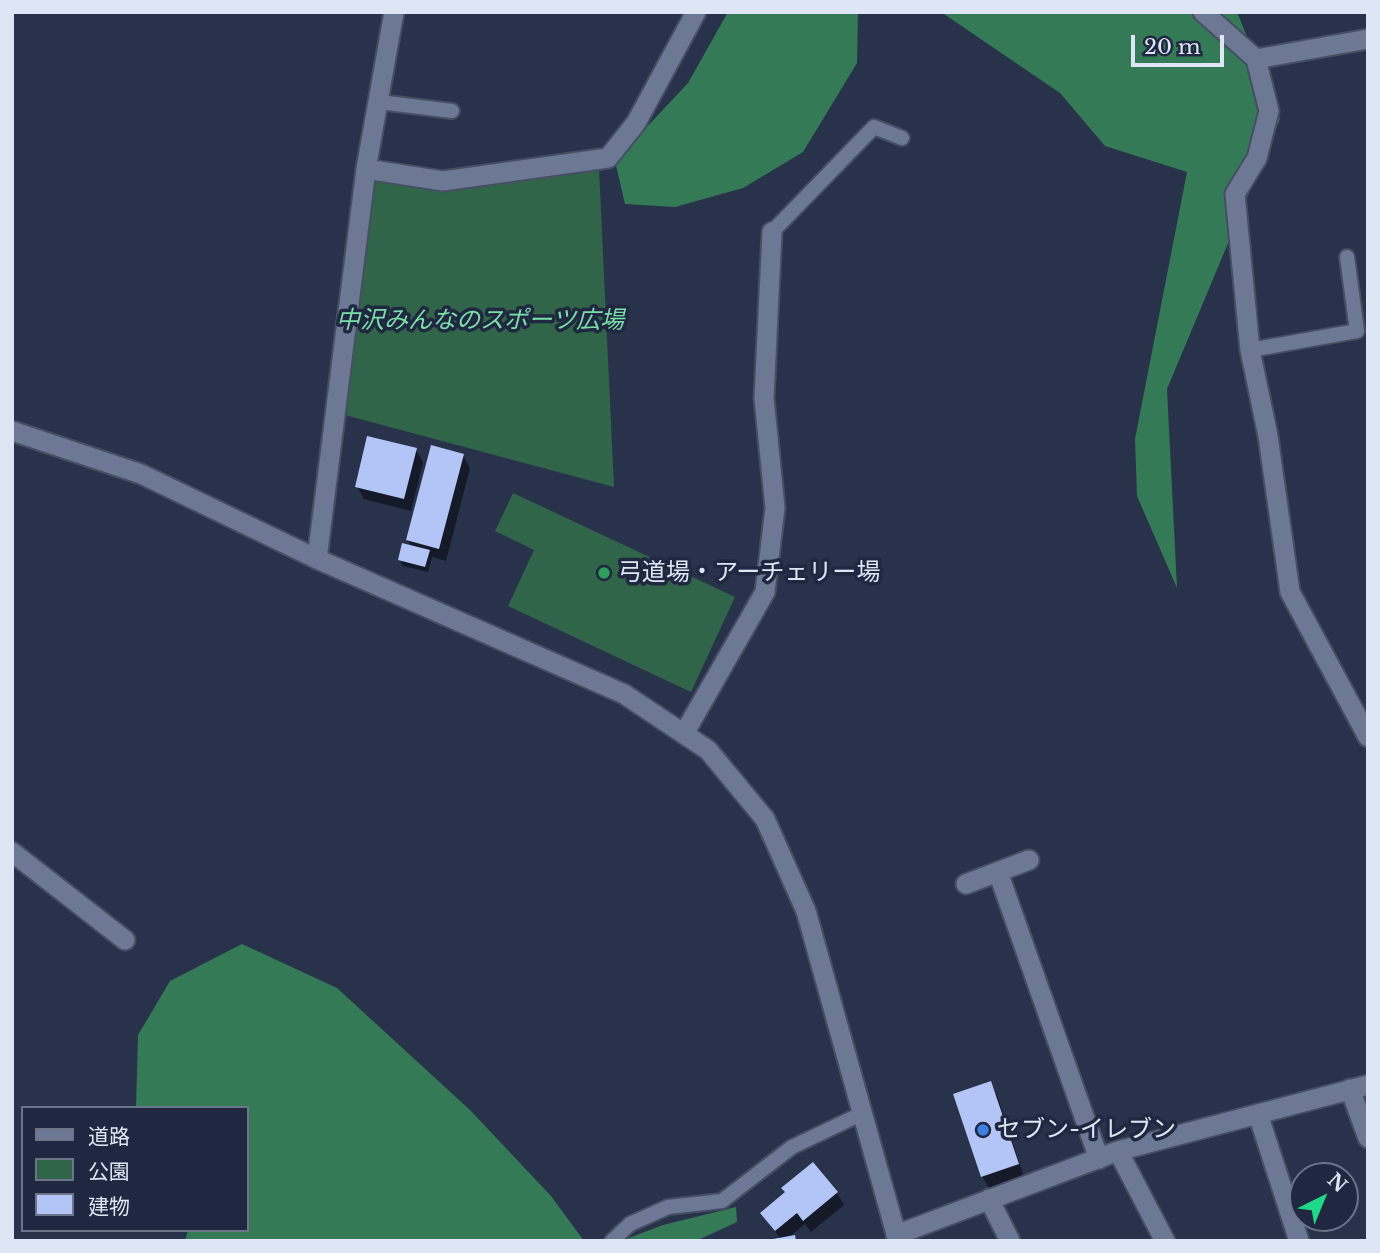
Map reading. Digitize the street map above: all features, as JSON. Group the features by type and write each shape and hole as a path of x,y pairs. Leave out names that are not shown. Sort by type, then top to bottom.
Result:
{"street":[{"path":"317,559 366,169 394,12"},
{"path":"366,169 443,181 608,158 636,122 696,12"},
{"path":"1203,12 1256,60 1269,111 1257,159 1235,194 1250,350 1268,436 1290,592 1368,737"},
{"path":"1256,60 1368,40"},
{"path":"685,732 765,592 775,508 764,398 772,232"},
{"path":"12,431 141,474 317,559 624,694 685,732 708,750 765,819 806,911 897,1238 989,1199 1118,1151 1359,1087 1368,1138"},
{"path":"12,852 125,940"},
{"path":"966,884 1029,860"},
{"path":"998,872 1099,1158"},
{"path":"1258,1114 1299,1241"},
{"path":"1118,1151 1165,1241"},
{"path":"989,1199 1010,1241"}],"lane":[{"path":"379,102 452,111"},
{"path":"772,232 874,127 902,138"},
{"path":"1250,350 1357,331 1361,313 1347,257"},
{"path":"612,1241 630,1224 668,1207 722,1201 792,1147 863,1113"}],"green space":[{"path":"728,12 858,12 857,63 803,152 743,188 675,207 625,204 615,161 688,83"},
{"path":"941,12 1237,12 1280,119 1167,389 1177,588 1137,496 1135,439 1187,172 1105,146 1060,93"},
{"name":"中沢みんなのスポーツ広場","path":"599,169 614,487 341,414 372,181 449,188"},
{"name":"弓道場・アーチェリー場","path":"513,493 735,597 691,692 508,606 534,550 495,531"},
{"path":"242,944 337,988 470,1110 551,1196 584,1241 185,1241 187,1232 248,1232 248,1106 136,1106 138,1035 170,981"},
{"path":"736,1207 737,1222 696,1241 621,1241 663,1225"}],"building":[{"path":"367,436 417,448 404,499 355,487"},
{"path":"431,445 464,454 439,549 406,540"},
{"path":"402,543 430,550 425,567 398,560"},
{"path":"991,1081 1019,1164 981,1177 953,1094"},
{"path":"813,1162 838,1192 803,1221 797,1213 775,1231 760,1213 785,1192 781,1188"},
{"path":"795,1235 796,1241 773,1241 773,1239"}],"place":[{"name":"弓道場・アーチェリー場","path":"604,573"},
{"name":"セブン-イレブン","path":"983,1130"}]}
